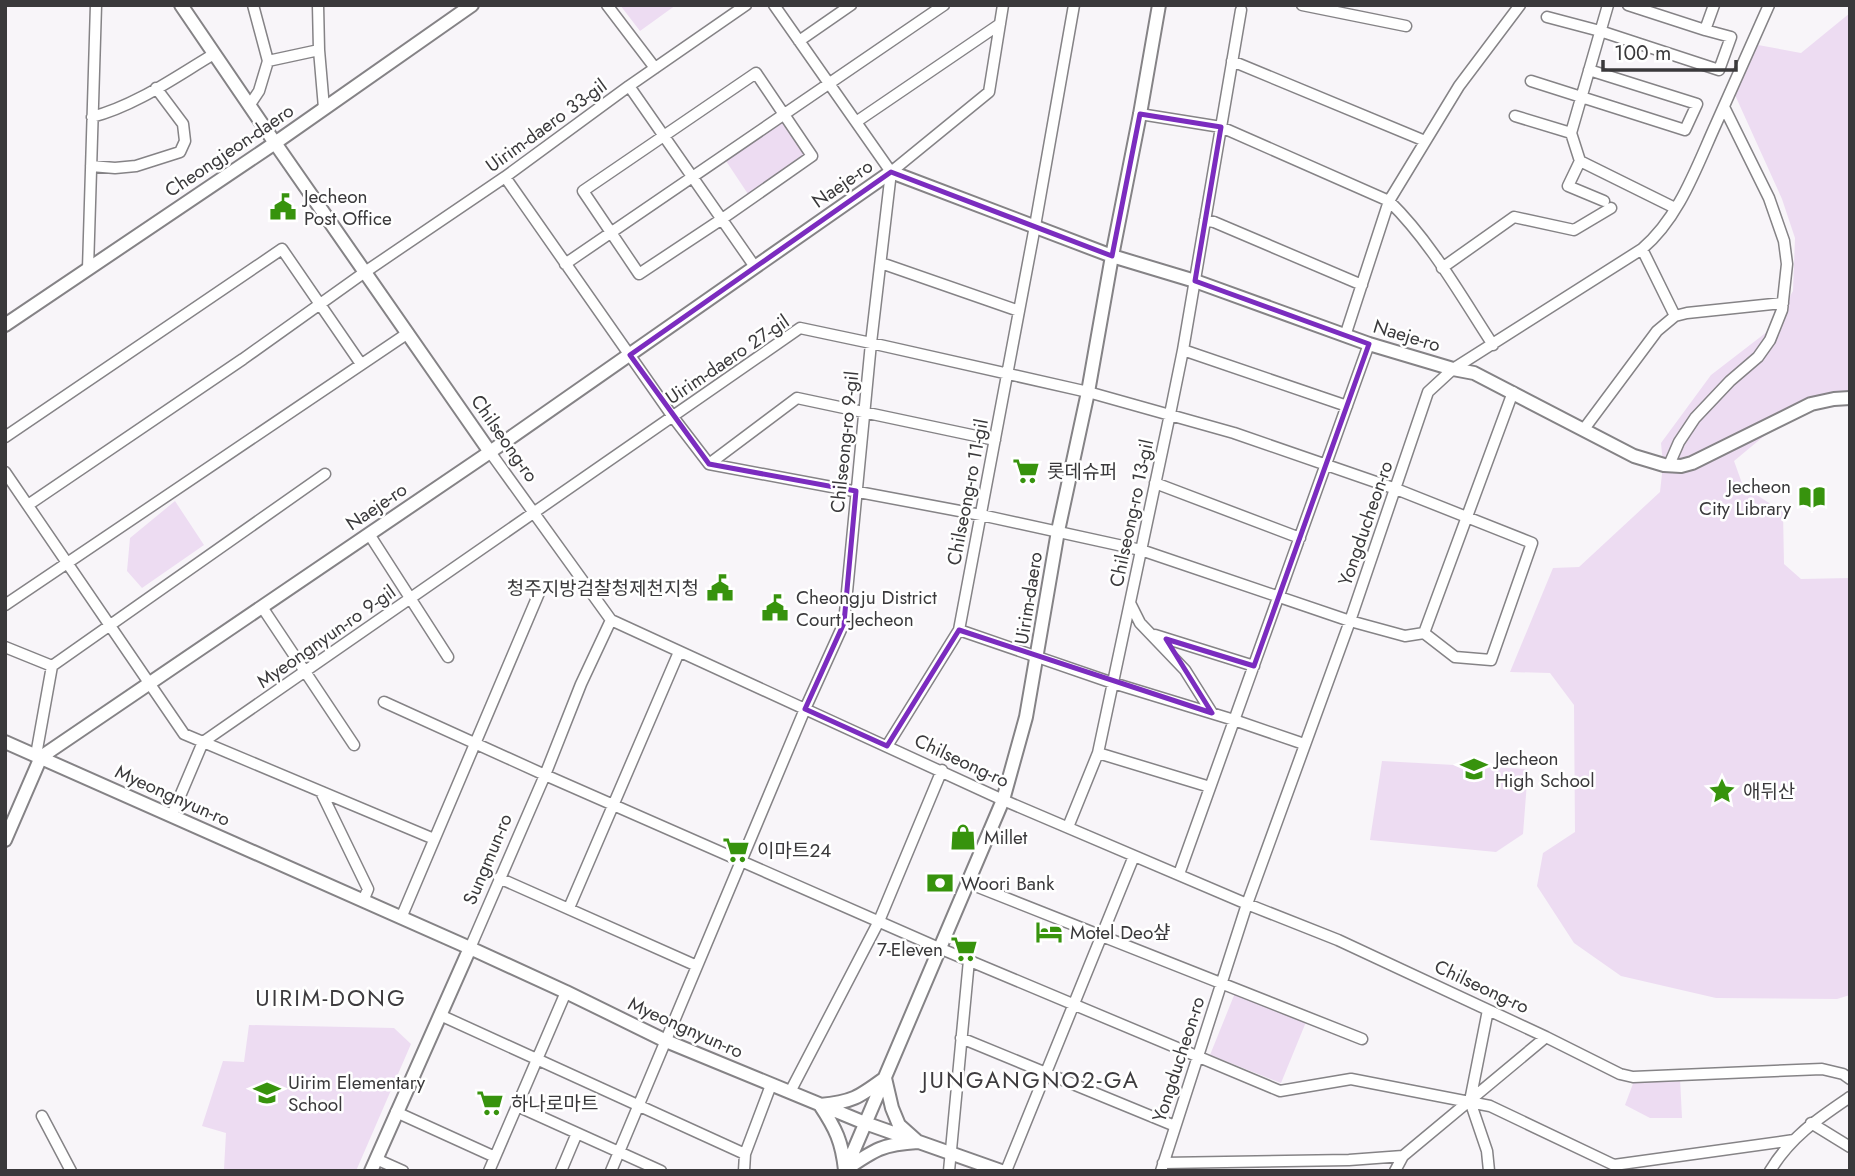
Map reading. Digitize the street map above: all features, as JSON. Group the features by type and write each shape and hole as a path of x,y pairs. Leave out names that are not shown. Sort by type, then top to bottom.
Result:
{"street":[{"path":"88,269 96,5"},
{"name":"Chilseong-ro","path":"181,5 365,272 611,620 1003,800 1338,940 1546,1037 1610,1070 1633,1077 1822,1069 1843,1074 1850,1079"},
{"path":"249,106 259,91 268,61 253,5"},
{"path":"317,5 324,108"},
{"name":"Cheongjeon-daero","path":"5,325 275,143 472,5"},
{"path":"607,5 655,68"},
{"name":"Uirim-daero 33-gil","path":"28,505 505,177 746,5"},
{"path":"774,5 891,172 989,92 1003,5"},
{"path":"799,41 851,5"},
{"name":"Chilseong-ro 11-gil","path":"887,746 960,630 1074,5"},
{"name":"Uirim-daero","path":"845,1170 1003,800 1026,717 1058,531 1088,392 1159,5"},
{"path":"1302,5 1355,10 1406,26"},
{"path":"1345,336 1389,201 1459,86 1520,5"},
{"path":"1442,268 1514,217 1574,230 1607,205 1568,186 1580,161 1571,133 1608,5"},
{"path":"1547,17 1600,31 1719,70 1731,37 1628,5"},
{"path":"1705,30 1714,5"},
{"name":"Yongducheon-ro","path":"1162,1167 1247,904 1350,621 1428,392 1453,369 1654,239 1685,192 1769,5"},
{"path":"565,264 830,85 937,7"},
{"name":"Chilseong-ro 13-gil","path":"1068,827 1098,753 1130,603 1183,349 1241,10"},
{"path":"856,122 1000,24"},
{"path":"268,61 319,50"},
{"path":"92,117 138,99 214,54"},
{"path":"1232,61 1425,141"},
{"path":"1531,81 1685,130 1697,104 1589,70"},
{"path":"756,73 785,114 812,156 639,274 583,191 756,73"},
{"path":"629,86 755,267"},
{"path":"91,166 136,166 180,152 185,141 183,124 156,89"},
{"path":"1669,466 1679,443 1695,418 1730,381 1758,357 1770,340 1783,303 1787,264 1784,241 1769,198 1724,107"},
{"path":"1140,114 1221,127 1389,201 1406,218 1493,345"},
{"path":"1515,117 1571,133"},
{"path":"1580,161 1675,208"},
{"name":"Naeje-ro","path":"38,756 491,452 891,172 1112,256 1195,281 1369,344 1474,373 1634,456 1669,466 1692,463 1811,404 1850,398"},
{"name":"Chilseong-ro 9-gil","path":"611,1171 805,709 844,623 891,172"},
{"path":"505,177 709,464 981,515 1141,550 1350,621 1405,636 1424,633 1513,392"},
{"path":"1205,220 1362,285"},
{"path":"5,437 282,249 361,364"},
{"path":"1642,249 1675,316"},
{"path":"881,263 1019,311"},
{"path":"1584,429 1657,331 1675,316 1783,303"},
{"name":"Uirim-daero 27-gil","path":"534,512 800,328 1088,392 1170,414 1234,433 1396,489 1532,543 1492,660 1455,657 1424,633"},
{"path":"5,605 408,333"},
{"path":"1179,874 1369,344"},
{"path":"1183,349 1347,406"},
{"path":"709,464 797,398 995,440"},
{"path":"5,472 184,734 434,839"},
{"path":"5,839 38,756 51,666 325,474"},
{"path":"1155,484 1300,538"},
{"name":"Myeongnyun-ro 9-gil","path":"203,742 534,512"},
{"path":"369,534 448,657"},
{"path":"401,918 539,593"},
{"path":"1130,603 1140,623 1185,670 1212,713"},
{"path":"262,607 354,745"},
{"name":"Sungmun-ro","path":"374,1165 611,620"},
{"path":"960,630 1113,683 1304,744"},
{"path":"1151,634 1254,666"},
{"path":"5,647 51,666"},
{"path":"569,908 679,652"},
{"path":"384,702 939,948 1280,1091 1351,1079 1471,1101 1490,1106 1614,1165 1794,1140"},
{"name":"Myeongnyun-ro","path":"5,742 470,948 666,1041 865,1123 1003,1171"},
{"path":"172,815 203,742"},
{"path":"1098,753 1210,787"},
{"path":"790,1093 879,921 942,770"},
{"path":"321,792 368,889 363,901"},
{"path":"1003,1171 1135,856"},
{"path":"499,878 697,966"},
{"path":"968,883 1362,1039"},
{"path":"949,1171 969,960"},
{"path":"489,1171 566,992"},
{"path":"1488,1010 1471,1101 1487,1151 1489,1171"},
{"path":"440,1015 745,1154"},
{"path":"1395,1171 1403,1156 1546,1037"},
{"path":"961,1038 1175,1126"},
{"path":"845,1170 843,1148 820,1105 858,1098 885,1079 892,1108 900,1125 918,1142"},
{"path":"744,1171 745,1154 771,1085"},
{"path":"1770,1171 1811,1123 1850,1097"},
{"path":"517,1106 660,1171"},
{"path":"396,1112 495,1157"},
{"path":"42,1116 71,1171"},
{"path":"1811,1123 1850,1147"},
{"path":"561,1171 577,1133"},
{"path":"845,1170 869,1153 893,1143 918,1142"},
{"path":"1162,1167 1403,1156"},
{"path":"374,1165 403,1171"}],"highlighted area":[{"path":"1140,114 1221,127 1195,281 1369,344 1254,666 1166,639 1212,713 959,630 887,746 805,709 844,623 856,491 709,464 630,355 891,172 1112,256"}],"shaded area":[{"path":"620,5 676,5 640,31"},
{"path":"1850,13 1850,398 1793,412 1734,461 1743,486 1783,512 1784,564 1801,579 1850,578 1850,995 1837,999 1716,998 1621,976 1574,943 1537,886 1543,853 1575,832 1574,705 1550,673 1510,672 1553,568 1579,567 1660,492 1663,465 1661,443 1711,375 1772,328 1793,291 1795,238 1782,199 1735,95 1758,45 1801,53"},
{"path":"783,122 808,158 750,197 726,161"},
{"path":"175,501 204,545 142,588 127,571 130,538"},
{"path":"1382,761 1528,769 1523,834 1496,852 1370,840"},
{"path":"1235,993 1306,1022 1281,1083 1210,1055"},
{"path":"249,1025 394,1028 411,1044 356,1171 221,1171 224,1169 226,1133 202,1126 223,1061 244,1062"},
{"path":"1680,1078 1682,1118 1650,1118 1625,1105 1634,1081"}],"place":[{"name":"Jecheon Post Office","path":"283,207"},
{"name":"롯데슈퍼","path":"1026,471"},
{"name":"Jecheon City Library","path":"1812,497"},
{"name":"청주지방검찰청제천지청","path":"720,588"},
{"name":"Cheongju District Court -Jecheon","path":"775,608"},
{"name":"Jecheon High School","path":"1474,769"},
{"name":"애뒤산","path":"1722,791"},
{"name":"Millet","path":"963,837"},
{"name":"이마트24","path":"736,850"},
{"name":"Woori Bank","path":"940,883"},
{"name":"Motel Deo샾","path":"1049,932"},
{"name":"7-Eleven","path":"964,949"},
{"name":"Uirim Elementary School","path":"267,1093"},
{"name":"하나로마트","path":"490,1103"}],"district":[{"name":"UIRIM-DONG","path":"331,998"},
{"name":"JUNGANGNO2-GA","path":"1031,1080"}]}
